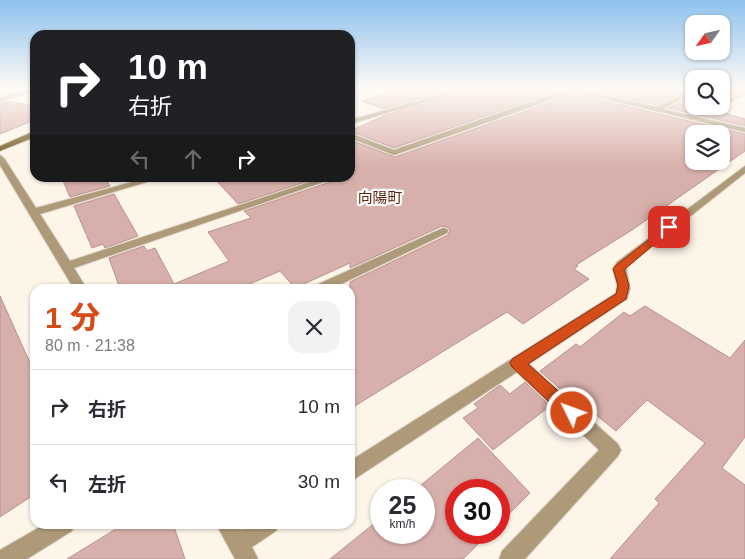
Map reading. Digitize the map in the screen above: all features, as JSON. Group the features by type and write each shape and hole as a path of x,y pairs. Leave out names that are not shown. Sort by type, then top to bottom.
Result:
{"main road":[{"path":"0,149 30,136"}],"street":[{"path":"355,121 374,115"},
{"path":"355,137 394,153 499,115"},
{"path":"683,115 745,130"},
{"path":"0,158 78,284"},
{"path":"355,469 622,296 623,285 618,269 621,265 745,169"},
{"path":"34,212 142,182"},
{"path":"68,266 318,182"},
{"path":"330,284 443,231"},
{"path":"510,559 612,450 517,363"},
{"path":"6,559 57,529"},
{"path":"229,529 242,552 264,529"}],"building":[{"path":"0,115 30,115 30,122 0,134"},
{"path":"386,115 488,115 394,148 355,133 355,129"},
{"path":"514,115 664,115 707,125 685,125 685,170 718,170 632,230 576,265 578,266 574,269 589,279 523,324 507,312 355,406 355,284 350,284 350,282 448,235 450,230 447,227 442,226 350,268 350,263 304,284 291,284 280,271 250,284 174,284 229,261 208,232 251,218 244,211 330,182 355,182 355,142 395,157"},
{"path":"698,115 732,115 745,119 745,126"},
{"path":"730,130 745,134 745,151 730,161"},
{"path":"64,182 108,182 110,186 70,197"},
{"path":"218,182 306,182 238,204"},
{"path":"114,194 138,236 105,248 103,244 92,248 74,206"},
{"path":"144,246 147,251 155,248 174,284 118,284 109,258"},
{"path":"0,296 30,363 30,497 0,517"},
{"path":"645,306 730,358 745,340 745,437 722,468 745,485 745,559 610,559 659,503 655,499 705,443 647,400 616,431 568,392 566,394 540,371 576,344 580,347 624,312 630,316"},
{"path":"525,382 550,406 493,450 463,418 478,408 474,404 500,385 510,394"},
{"path":"478,438 530,493 510,513 510,479 445,479 445,544 478,544 463,559 330,559 370,527 370,544 435,544 435,479 428,479"},
{"path":"116,529 175,529 185,559 67,559"}],"district":[{"name":"向陽町","path":"380,198"}],"route":[{"path":"572,413 517,363 622,296 624,291 618,269 669,227"}]}
